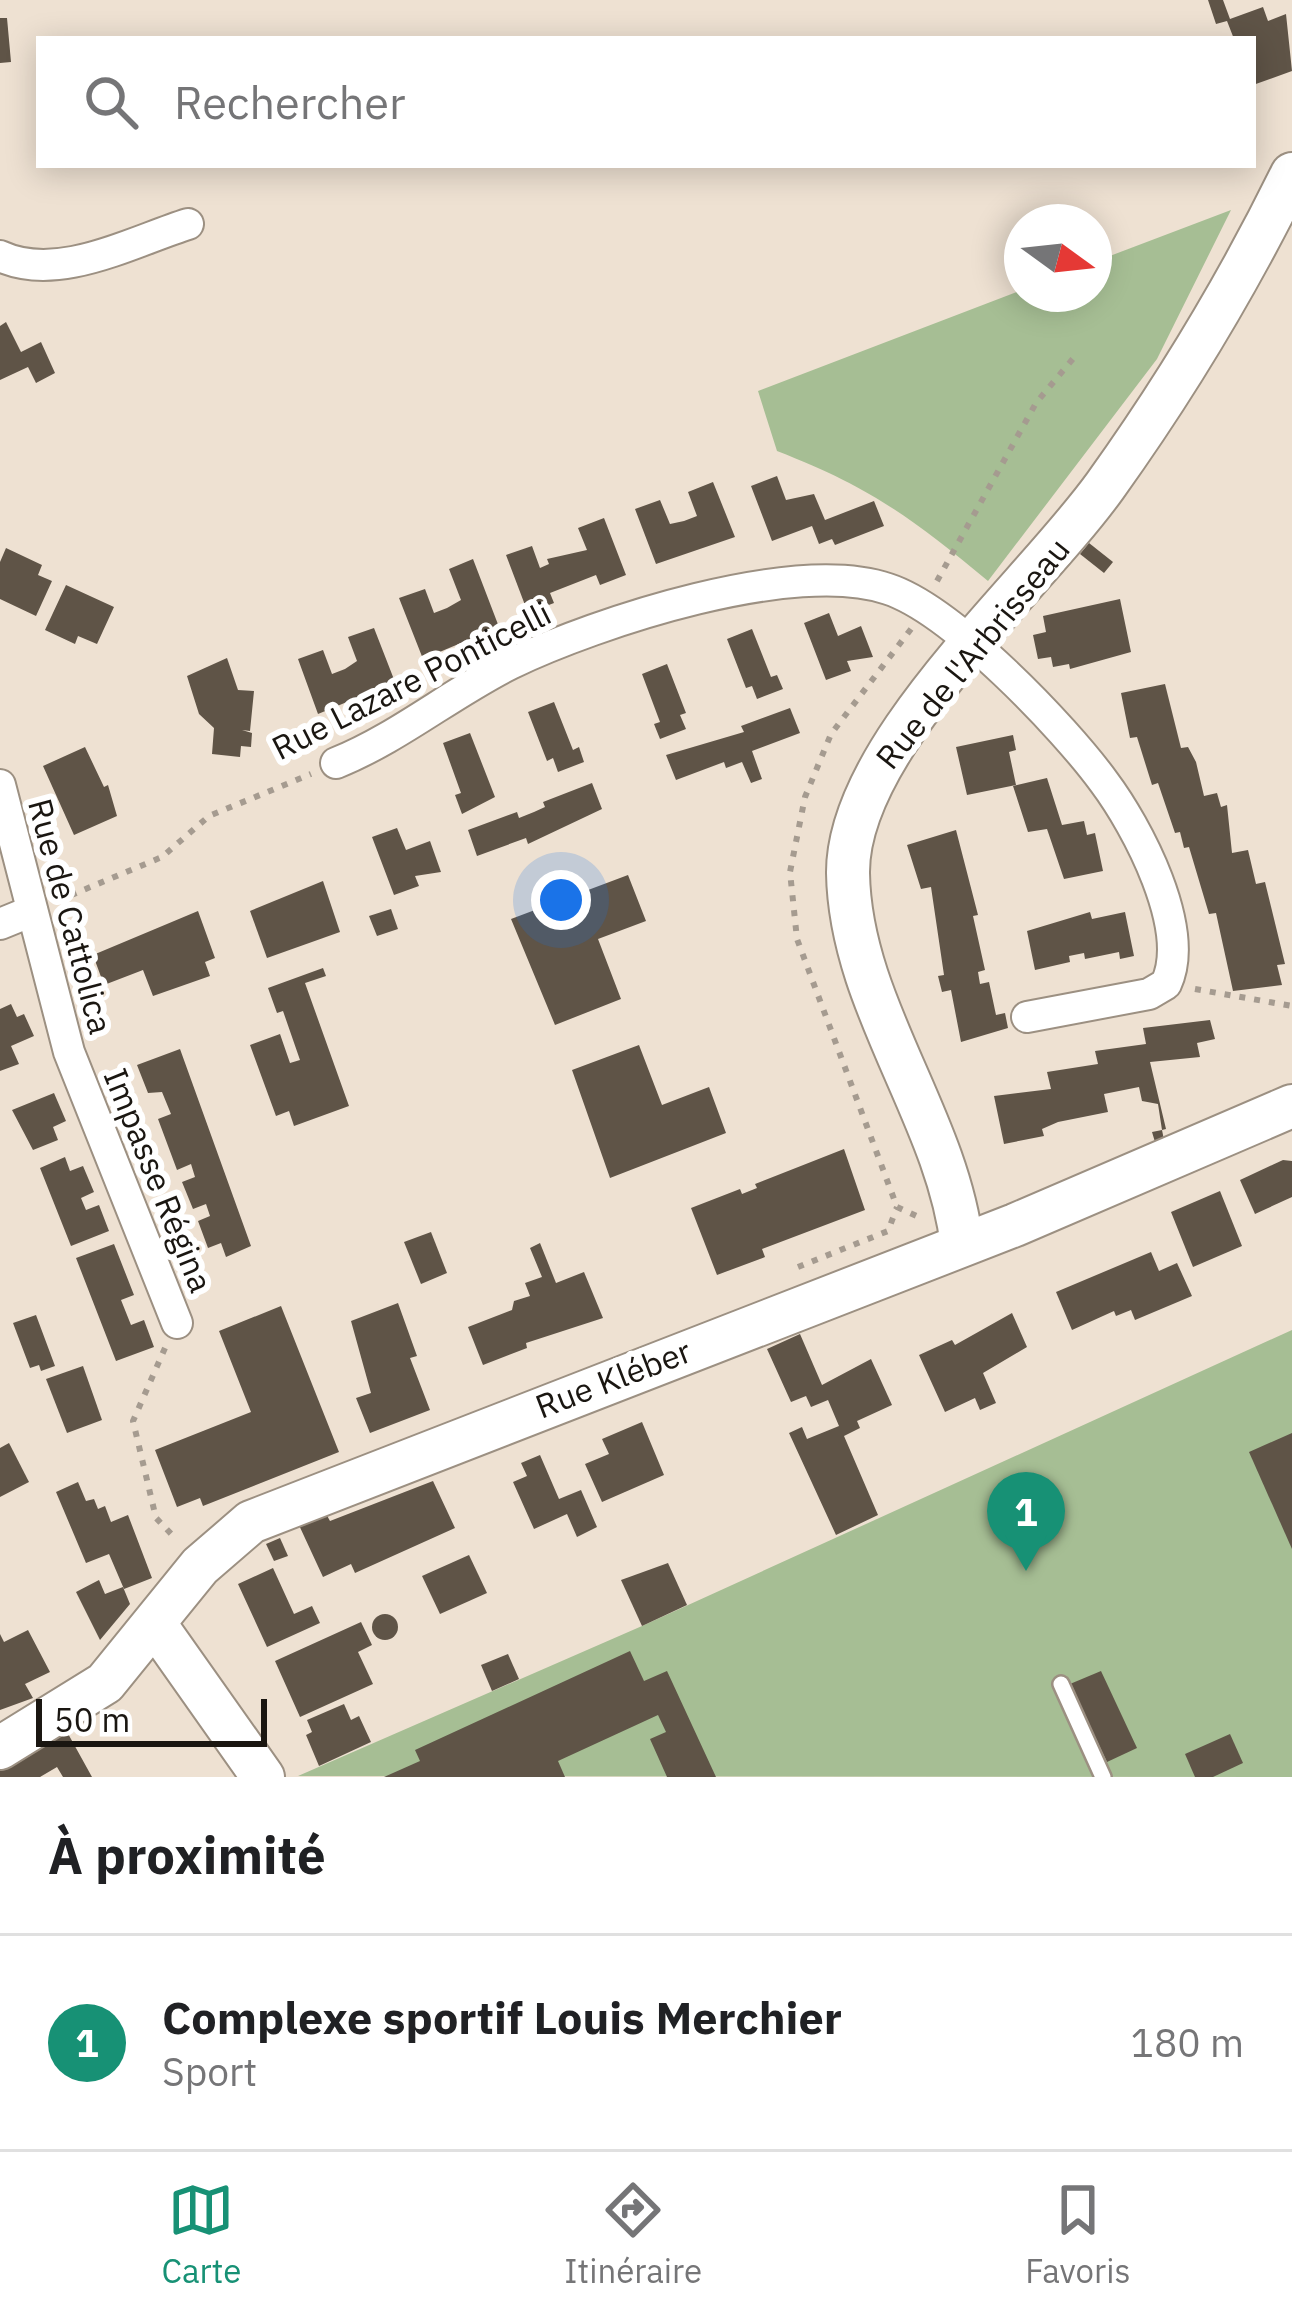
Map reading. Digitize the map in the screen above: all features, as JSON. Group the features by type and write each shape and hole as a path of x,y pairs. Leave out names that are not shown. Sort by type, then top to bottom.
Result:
{"street":[{"name":"Rue de l'Arbrisseau","path":"962,1245 950,1188 866,970 848,869 861,801 914,714 1078,523 1132,448 1252,254 1292,174"},
{"path":"0,256 25,266 52,268 188,224"},
{"name":"Rue Lazare Ponticelli","path":"336,763 512,664 608,624 696,598 813,583 874,585 908,598 973,647 1079,751 1131,824 1167,916 1173,959 1166,984"},
{"name":"Rue de Cattolica","path":"0,785 74,1064"},
{"path":"0,925 32,911"},
{"path":"1028,1017 1149,994 1166,984"},
{"name":"Impasse Régina","path":"74,1064 177,1323"},
{"name":"Rue Kléber","path":"0,1748 105,1683 200,1565 251,1522 962,1245 1292,1106"},
{"path":"154,1624 263,1777"}],"lane":[{"path":"1061,1684 1103,1777"}],"path":[{"name":"Rue Lazare Ponticelli","path":"32,911 162,857 208,817 336,763"},
{"path":"1166,984 1292,1006"},
{"path":"780,1274 888,1232 898,1207"},
{"path":"177,1323 133,1421 156,1518 200,1565"}],"green space":[{"path":"1231,210 1157,359 988,581 889,506 777,451 758,391 1004,297 1004,312 1112,312 1112,255"},
{"path":"1292,1330 1292,1777 298,1776 642,1626"}],"building":[{"path":"1208,0 1223,0 1230,19 1263,7 1268,21 1286,14 1292,71 1256,84 1256,36 1233,36 1227,21 1216,24"},
{"path":"0,18 7,18 11,62 0,63"},
{"path":"6,322 21,352 41,342 55,373 36,383 28,367 0,380 0,326"},
{"path":"777,476 786,500 814,494 825,520 874,501 884,526 835,545 832,539 819,544 812,526 772,541 751,486"},
{"path":"713,482 735,537 656,564 635,509 660,500 670,524 684,521 697,516 688,492"},
{"path":"604,518 626,575 600,585 596,575 550,593 554,603 528,613 506,555 532,546 540,568 549,564 547,559 587,550 578,528"},
{"path":"1089,543 1113,562 1104,573 1080,554"},
{"path":"6,548 42,565 38,575 52,581 36,616 0,599 0,562"},
{"path":"473,559 499,627 423,659 399,598 425,589 434,613 447,608 461,600 449,569"},
{"path":"66,585 114,607 97,644 78,636 75,644 45,630"},
{"path":"1120,599 1131,652 1070,669 1069,664 1053,667 1051,657 1038,659 1033,635 1046,632 1043,616"},
{"path":"829,613 838,636 861,626 873,657 847,661 851,671 826,680 804,623"},
{"path":"374,628 395,682 318,714 298,659 323,650 332,674 345,669 357,661 348,637"},
{"path":"752,629 771,677 777,675 783,689 757,699 752,686 746,688 727,639"},
{"path":"227,658 238,690 254,691 250,731 242,730 252,733 251,747 241,746 240,757 212,754 214,728 199,714 187,676"},
{"path":"667,664 686,713 680,715 686,729 660,739 654,724 660,722 642,674"},
{"path":"1165,684 1181,748 1188,747 1196,762 1204,796 1217,793 1221,807 1227,805 1232,853 1248,850 1256,884 1265,882 1285,964 1277,965 1282,985 1233,991 1216,913 1209,914 1189,847 1184,848 1180,832 1175,833 1158,783 1152,785 1137,737 1130,738 1121,693"},
{"path":"554,702 573,750 579,747 584,762 558,772 553,758 547,761 528,712"},
{"path":"790,708 800,733 752,751 762,779 751,783 742,762 726,768 724,762 676,780 666,755 744,732 741,726"},
{"path":"470,733 495,797 462,814 455,795 461,793 443,743"},
{"path":"1013,735 1016,750 1009,752 1016,785 967,795 956,747"},
{"path":"85,747 104,787 108,785 117,816 74,835 43,766"},
{"path":"1047,778 1062,825 1084,821 1087,835 1095,833 1103,871 1064,879 1047,829 1028,832 1013,786"},
{"path":"592,783 602,809 528,844 526,838 477,856 468,830 517,812 519,818 545,807 543,802"},
{"path":"397,828 406,850 430,841 441,872 415,876 419,886 394,895 372,837"},
{"path":"956,830 978,915 973,916 985,970 978,972 980,984 989,982 996,1015 1005,1013 1008,1028 961,1042 951,990 942,992 938,976 944,975 931,887 921,889 907,845"},
{"path":"628,875 646,921 598,939 621,999 555,1025 511,919"},
{"path":"323,881 340,932 267,958 250,911"},
{"path":"391,909 398,929 377,936 369,916"},
{"path":"198,911 215,958 205,962 210,976 153,996 143,970 104,985 93,955"},
{"path":"1090,912 1092,919 1125,912 1134,956 1120,959 1119,952 1085,959 1084,953 1069,956 1070,962 1035,970 1027,931"},
{"path":"323,968 326,976 305,983 349,1106 294,1126 289,1111 276,1116 250,1045 280,1034 290,1063 300,1060 283,1011 277,1013 268,988"},
{"path":"11,1004 17,1017 24,1014 34,1036 11,1046 19,1064 0,1071 0,1009"},
{"path":"1210,1020 1215,1039 1197,1043 1200,1057 1150,1062 1166,1129 1162,1130 1158,1104 1142,1101 1139,1087 1104,1094 1108,1112 1058,1122 1042,1129 1044,1136 1004,1144 994,1096 1051,1089 1047,1072 1098,1064 1095,1051 1146,1044 1143,1028"},
{"path":"639,1045 662,1105 709,1087 726,1133 610,1178 572,1070"},
{"path":"180,1049 251,1246 226,1257 221,1243 208,1248 198,1221 210,1216 206,1204 193,1209 182,1182 195,1177 191,1164 177,1170 158,1119 171,1114 162,1092 148,1093 137,1065"},
{"path":"54,1093 66,1121 53,1127 58,1140 33,1150 12,1110"},
{"path":"1162,1130 1164,1140 1155,1142 1152,1132"},
{"path":"844,1149 865,1210 762,1249 765,1257 717,1275 691,1208 740,1189 742,1194 757,1188 755,1184"},
{"path":"65,1157 70,1171 83,1166 94,1192 81,1198 86,1210 99,1205 109,1231 71,1246 40,1168"},
{"path":"1283,1160 1292,1161 1292,1197 1255,1214 1240,1180"},
{"path":"1220,1191 1242,1246 1193,1267 1171,1212"},
{"path":"431,1232 447,1273 421,1284 404,1242"},
{"path":"540,1243 556,1283 584,1272 603,1318 526,1343 527,1348 483,1365 468,1327 512,1310 514,1301 530,1296 525,1283 542,1277 530,1248"},
{"path":"114,1244 134,1295 121,1300 131,1325 144,1320 154,1347 116,1361 76,1258"},
{"path":"1151,1252 1159,1271 1177,1263 1192,1296 1135,1320 1131,1310 1116,1316 1114,1311 1072,1330 1056,1292"},
{"path":"398,1303 417,1356 410,1358 430,1410 370,1433 356,1398 371,1393 351,1321"},
{"path":"281,1306 339,1452 203,1506 200,1498 177,1507 155,1450 251,1412 219,1331"},
{"path":"1012,1313 1027,1347 983,1373 996,1403 980,1410 975,1398 945,1412 919,1355 952,1340 955,1345"},
{"path":"36,1315 55,1366 41,1371 39,1365 30,1368 13,1323"},
{"path":"800,1334 822,1385 871,1359 892,1405 857,1421 860,1428 844,1436 878,1515 836,1535 789,1433 802,1427 807,1439 839,1426 828,1400 811,1407 806,1396 791,1402 767,1349"},
{"path":"83,1366 102,1420 67,1433 46,1379"},
{"path":"642,1422 664,1475 602,1502 585,1464 609,1454 602,1439"},
{"path":"1292,1433 1292,1549 1249,1452"},
{"path":"9,1443 29,1482 0,1497 0,1448"},
{"path":"540,1455 559,1499 581,1490 597,1527 577,1537 567,1514 534,1529 513,1482 527,1476 521,1463"},
{"path":"433,1481 455,1528 355,1573 351,1564 323,1577 298,1523 324,1510 330,1521"},
{"path":"78,1482 86,1501 94,1499 98,1509 105,1506 111,1522 128,1515 152,1578 124,1589 109,1554 86,1563 56,1492"},
{"path":"280,1538 288,1556 274,1561 266,1544"},
{"path":"469,1555 487,1593 440,1614 422,1576"},
{"path":"668,1563 687,1605 642,1626 621,1580"},
{"path":"273,1568 294,1614 312,1606 320,1623 267,1647 238,1584"},
{"path":"99,1580 105,1594 123,1587 130,1604 100,1640 76,1592"},
{"path":"385,1614 398,1627 385,1640 372,1627"},
{"path":"361,1622 372,1645 358,1652 373,1684 300,1717 275,1661"},
{"path":"28,1630 50,1672 25,1684 33,1698 0,1710 0,1634 4,1642"},
{"path":"630,1651 644,1681 667,1671 716,1777 667,1777 650,1739 666,1732 658,1715 558,1761 565,1777 384,1777 420,1761 415,1750"},
{"path":"508,1654 519,1679 492,1691 481,1665"},
{"path":"1101,1671 1137,1748 1107,1762 1070,1684"},
{"path":"344,1704 351,1720 359,1716 371,1742 319,1766 306,1735 312,1732 307,1720"},
{"path":"66,1730 92,1777 63,1777 57,1767 40,1777 0,1777 0,1767"},
{"path":"1230,1734 1243,1763 1213,1777 1195,1777 1185,1754"}],"place":[{"name":"Complexe sportif Louis Merchier","path":"1026,1571"}]}
